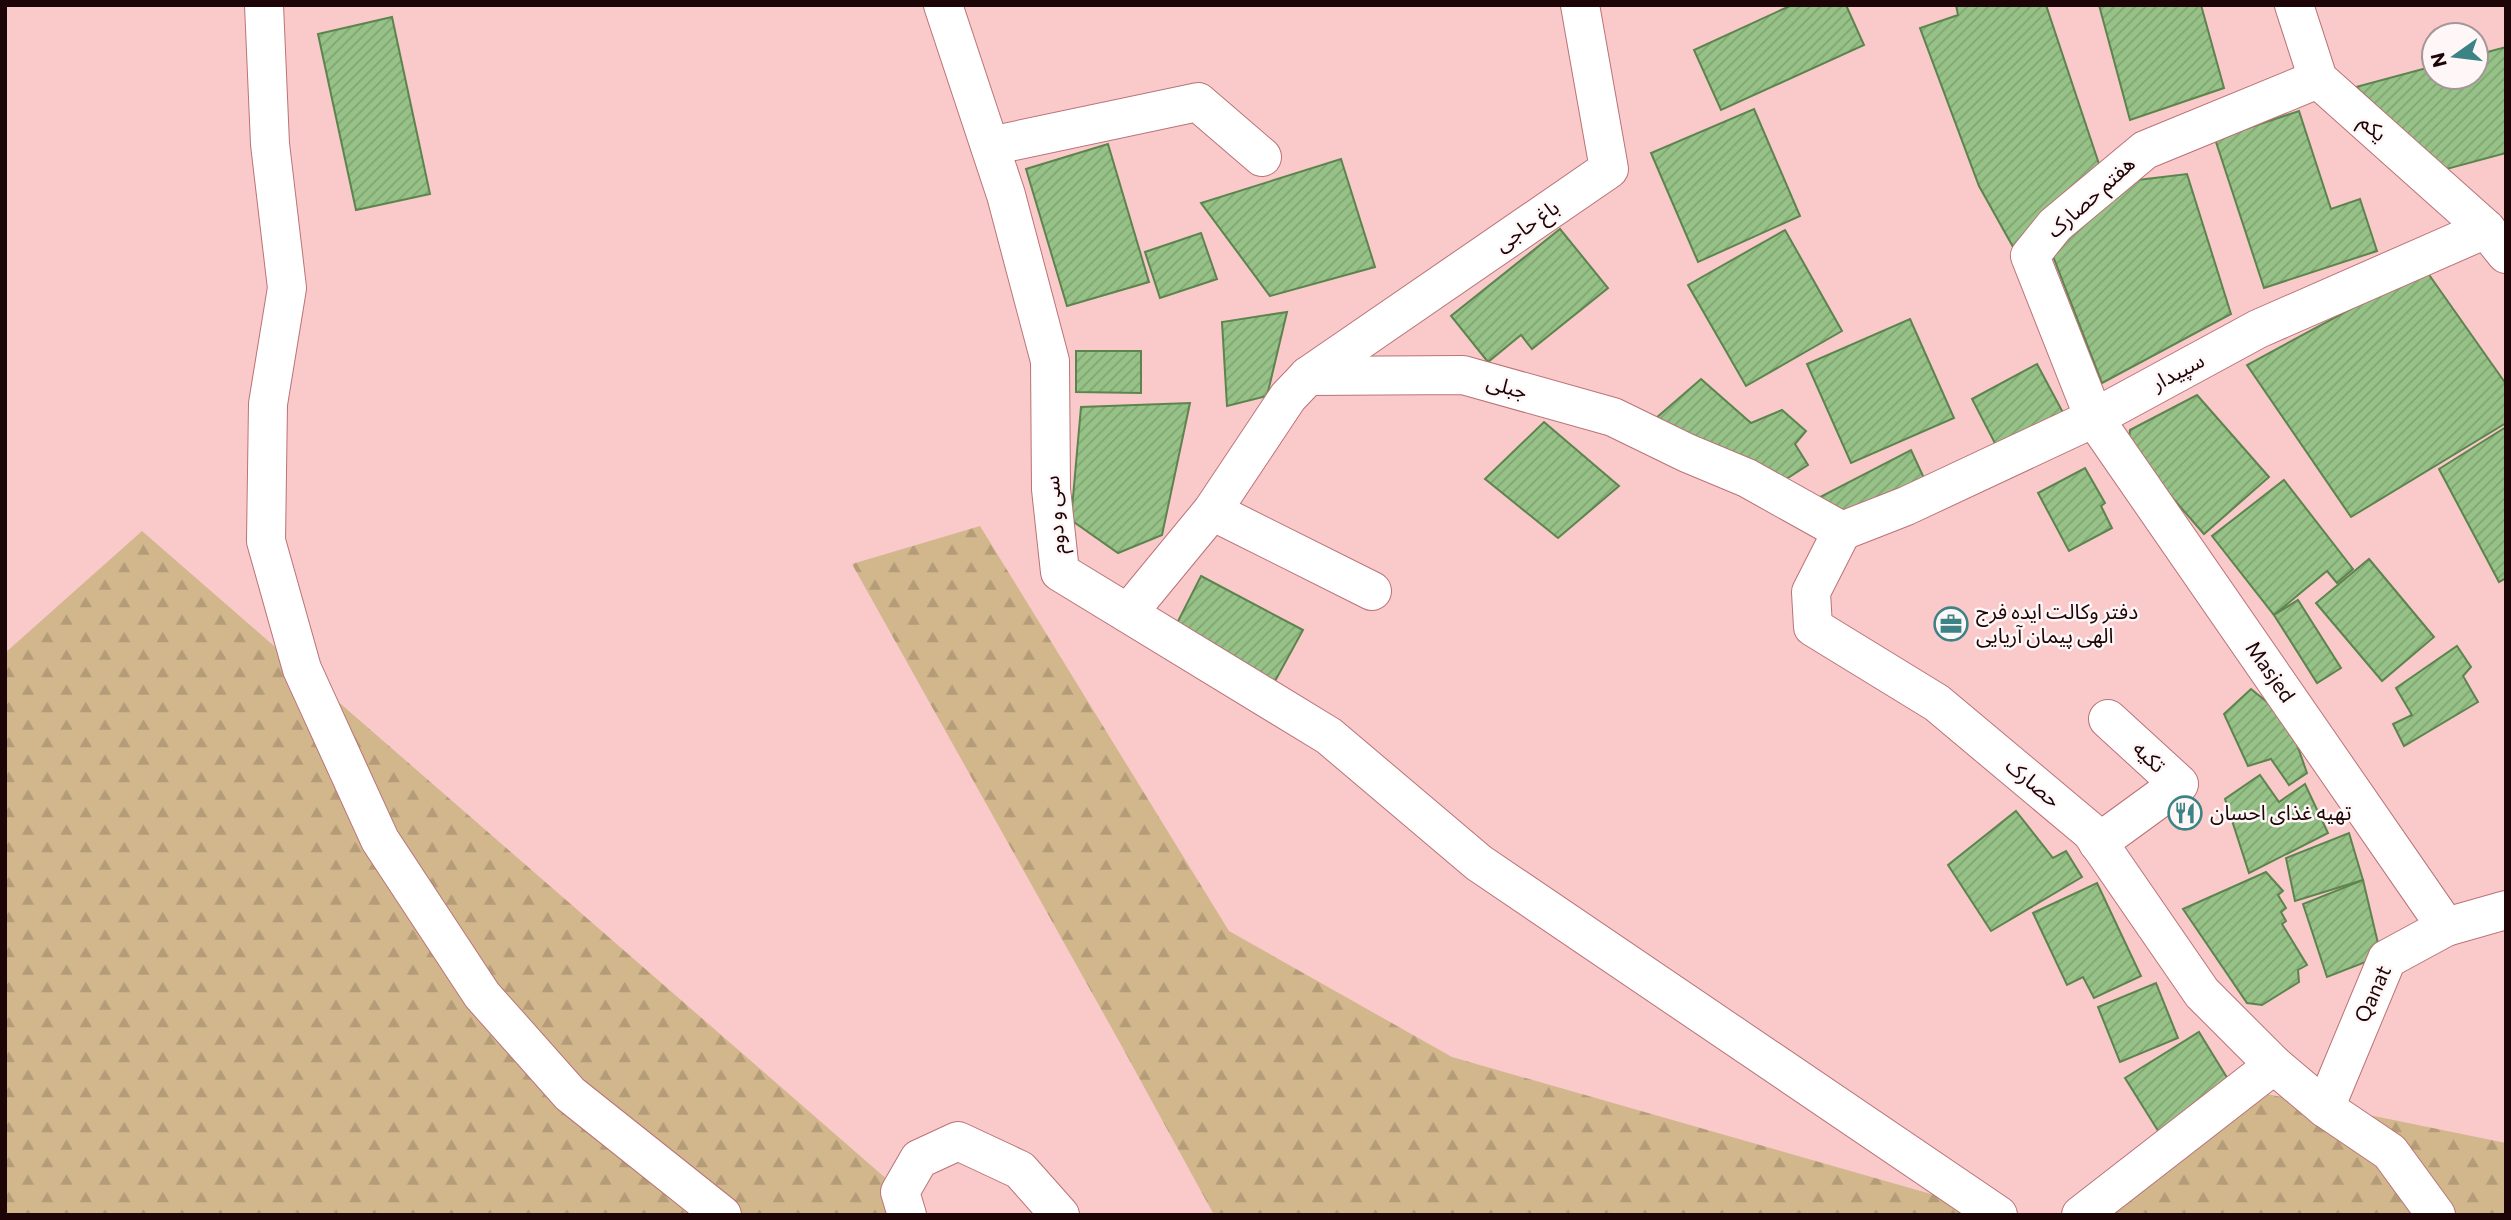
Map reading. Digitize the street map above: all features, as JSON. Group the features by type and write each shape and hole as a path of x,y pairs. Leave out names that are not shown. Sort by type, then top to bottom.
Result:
{"street":[{"path":"264,5 270,144 286,288 268,404 266,541 302,669 380,839 482,995 570,1094 722,1215"},
{"name":"سی و دوم","path":"943,5 1006,195 1050,361 1051,489 1060,572 1329,736 1479,863 1998,1215"},
{"name":"باغ حاجی","path":"1308,376 1609,169 1580,5"},
{"name":"یکم","path":"2294,5 2319,79 2496,241"},
{"name":"هفتم حصارک","path":"2094,418 2030,256 2054,225 2145,150 2319,79"},
{"path":"990,146 1198,102 1262,157"},
{"name":"سپیدار","path":"1842,531 1906,506 2094,418 2258,329 2496,241"},
{"name":"جبلی","path":"1308,376 1463,375 1613,417 1687,453 1747,478 1842,531"},
{"path":"1128,613 1212,511 1288,397 1308,376"},
{"name":"Masjed","path":"2094,418 2446,927"},
{"path":"1212,511 1372,591"},
{"name":"حصارک","path":"1842,531 1811,592 1813,626 1937,703 2091,832 2202,993 2274,1065 2325,1108 2390,1152 2436,1215"},
{"name":"تکیه","path":"2098,843 2179,784 2108,719"},
{"name":"Qanat","path":"2325,1108 2387,959 2446,927 2506,910"},
{"path":"2081,1215 2274,1065"},
{"path":"906,1215 900,1192 919,1160 958,1141 1020,1170 1060,1215"}],"green space":[{"path":"980,526 1229,931 1452,1057 1966,1204 1975,1215 1214,1215 852,564"},
{"path":"142,531 928,1215 5,1215 5,653"},
{"path":"2252,1091 2506,1143 2506,1215 2091,1215"}],"building":[{"path":"1792,5 1846,5 1864,45 1721,110 1694,50"},
{"path":"1956,5 2046,5 2100,167 2017,254 1979,186 1920,28 1958,15"},
{"path":"2099,5 2201,5 2224,88 2130,120"},
{"path":"392,17 430,194 356,210 318,34"},
{"path":"2506,47 2506,153 2443,170 2356,87 2420,70 2420,91 2490,91 2490,51"},
{"path":"1754,109 1800,216 1698,262 1651,153"},
{"path":"2299,111 2331,209 2360,199 2377,251 2264,288 2215,139"},
{"path":"1108,144 1149,282 1067,306 1026,169"},
{"path":"1341,159 1375,267 1270,296 1201,203"},
{"path":"2187,174 2231,314 2102,383 2051,251 2121,182"},
{"path":"1560,229 1608,288 1532,349 1521,335 1488,362 1451,316"},
{"path":"1785,230 1842,331 1746,386 1688,285"},
{"path":"1201,233 1217,279 1160,298 1145,252"},
{"path":"2425,269 2506,384 2506,423 2351,517 2247,365"},
{"path":"1287,312 1267,396 1227,406 1222,322"},
{"path":"1910,319 1954,418 1851,463 1807,364"},
{"path":"1076,351 1141,351 1141,393 1076,392"},
{"path":"2037,364 2067,420 2001,455 1972,399"},
{"path":"1701,379 1751,423 1782,410 1806,431 1795,444 1808,465 1777,485 1648,425"},
{"path":"2197,395 2269,477 2204,534 2128,447 2130,430"},
{"path":"1190,403 1162,535 1118,553 1071,520 1081,407"},
{"path":"1544,422 1619,486 1558,538 1485,479"},
{"path":"2506,427 2506,578 2499,582 2439,469"},
{"path":"1911,450 1929,489 1842,526 1820,497"},
{"path":"2085,468 2105,503 2101,506 2112,528 2069,551 2038,493"},
{"path":"2284,480 2353,569 2337,583 2327,571 2274,615 2212,536"},
{"path":"2369,559 2434,637 2382,681 2316,603"},
{"path":"1201,576 1303,630 1274,683 1173,631"},
{"path":"2298,600 2341,668 2317,683 2274,615"},
{"path":"2457,646 2471,667 2463,676 2478,702 2404,746 2393,724 2412,715 2396,688"},
{"path":"2251,689 2288,719 2307,773 2289,785 2271,759 2248,766 2224,714"},
{"path":"2260,775 2279,802 2305,784 2328,833 2249,873 2225,799"},
{"path":"2016,811 2053,858 2066,851 2082,877 1991,931 1948,865"},
{"path":"2349,833 2363,880 2295,901 2286,858"},
{"path":"2266,872 2283,891 2278,895 2286,908 2281,912 2286,921 2282,924 2307,965 2298,970 2299,982 2262,1005 2247,1003 2183,909"},
{"path":"2363,880 2381,956 2327,977 2303,904"},
{"path":"2097,883 2141,976 2094,998 2083,977 2067,985 2033,913"},
{"path":"2156,983 2178,1038 2120,1062 2098,1007"},
{"path":"2199,1032 2234,1089 2160,1134 2125,1078"}],"place":[{"name":"دفتر وکالت ایده فرج الهی پیمان آریایی","path":"1951,624"},
{"name":"تهیه غذای احسان","path":"2185,813"}]}
